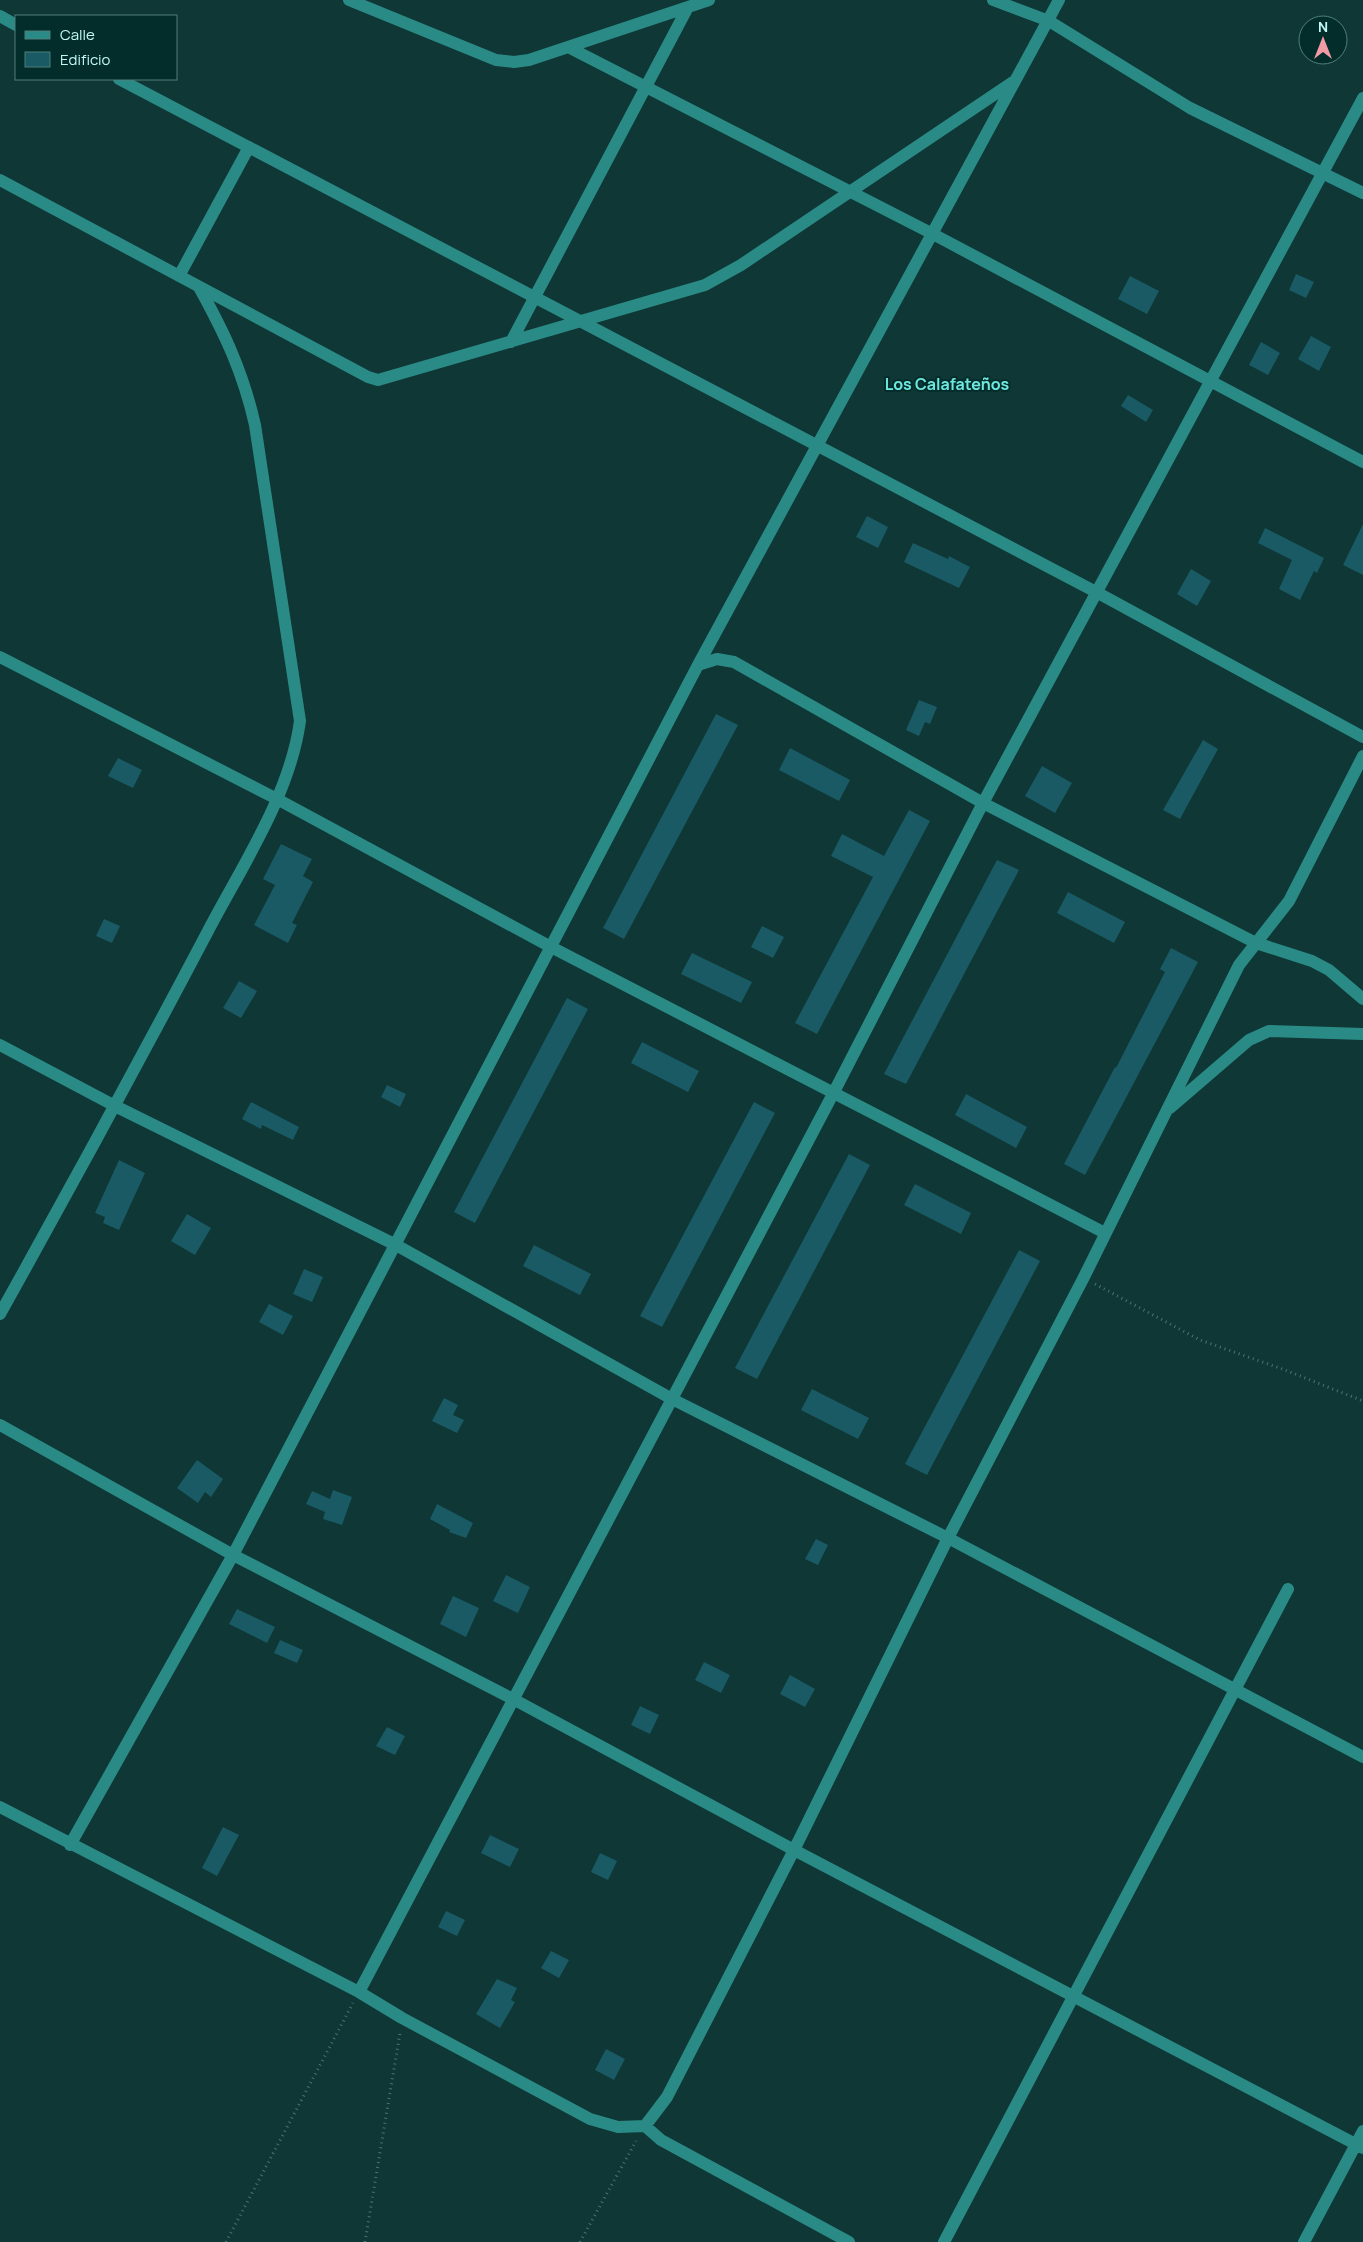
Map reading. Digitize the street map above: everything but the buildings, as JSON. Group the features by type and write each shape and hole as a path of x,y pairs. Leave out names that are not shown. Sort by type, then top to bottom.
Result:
{"street":[{"path":"349,0 496,60 514,62 529,60 709,0"},
{"path":"993,0 1049,21 1190,108 1363,192"},
{"path":"70,1845 233,1555 698,665 1059,0"},
{"path":"511,342 688,7"},
{"path":"0,16 15,24"},
{"path":"568,47 931,233 1363,462"},
{"path":"120,80 1098,593 1363,736"},
{"path":"0,180 368,377 378,380 705,285 741,265 1016,80"},
{"path":"359,1992 834,1092 983,803 1098,593 1363,98"},
{"path":"179,276 249,147"},
{"path":"0,1314 115,1106 277,799 292,760 300,721 274,542 255,425 246,386 226,336 199,287"},
{"path":"0,656 277,799 551,947 1105,1233"},
{"path":"698,665 716,659 734,662 983,803 1256,943 1312,961 1329,970 1363,1000"},
{"path":"645,2126 667,2097 794,1850 948,1538 1084,1277 1164,1112 1239,966 1289,901 1363,756"},
{"path":"1164,1112 1249,1040 1269,1031 1363,1034"},
{"path":"0,1045 115,1106 396,1245 672,1399 948,1538 1363,1757"},
{"path":"0,1425 233,1555 513,1699 794,1850 1360,2146"},
{"path":"944,2242 1288,1588"},
{"path":"0,1807 70,1845 359,1992 402,2018 590,2119 618,2127 645,2126 661,2140 849,2242"},
{"path":"1304,2242 1360,2146 1363,2131"}],"path":[{"path":"1084,1277 1200,1340 1285,1370 1363,1401"},
{"path":"226,2242 359,1992"},
{"path":"365,2242 402,2018"},
{"path":"580,2242 645,2126"}],"district":[{"name":"Los Calafateños","path":"947,384"}]}
